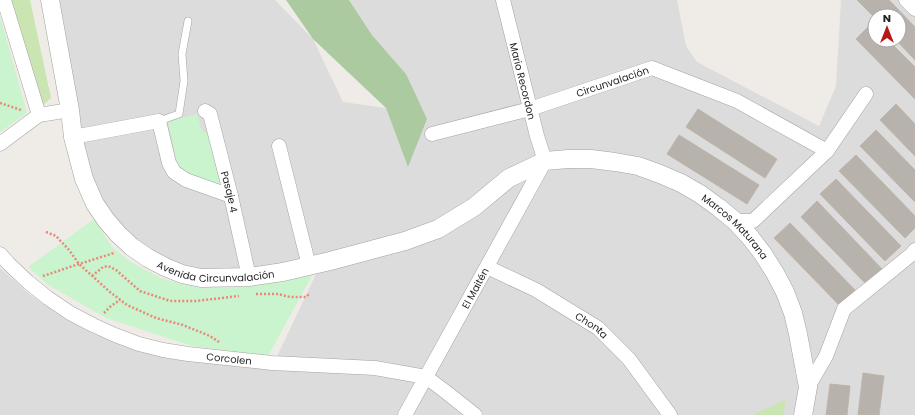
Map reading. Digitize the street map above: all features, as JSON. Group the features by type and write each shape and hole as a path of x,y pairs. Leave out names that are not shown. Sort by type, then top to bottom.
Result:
{"street":[{"path":"4,0 39,115"},
{"name":"Avenida Circunvalación","path":"50,0 70,110 73,137 84,179 96,204 106,220 132,247 148,258 182,274 201,278 249,277 283,272 405,241 438,229 474,207 509,178 545,161"},
{"name":"Mario Recordon","path":"503,0 545,161"},
{"path":"906,0 915,9"},
{"name":"Circunvalación","path":"432,134 530,108 652,68 737,101 827,151"},
{"path":"735,221 753,221 827,151 866,94"},
{"path":"0,144 39,115 70,110"},
{"name":"Pasaje 4","path":"205,111 210,114 231,196 249,277"},
{"path":"73,137 159,120 169,163 174,172 186,180 231,196"},
{"path":"279,146 309,266"},
{"name":"Marcos Maturana","path":"545,161 592,159 638,166 682,183 718,206 735,221 763,254 785,292 793,312 808,386 803,415"},
{"name":"El Maitén","path":"405,415 545,161"},
{"path":"808,386 826,356 844,309 915,250"},
{"name":"Corcolen","path":"0,254 28,282 70,313 93,325 139,344 188,354 272,363 375,368 426,377 475,415"},
{"name":"Chonta","path":"487,267 536,290 598,328 629,359 670,415"}],"lane":[{"path":"159,120 179,114 184,81 182,54 188,21"}],"path":[{"path":"46,232 56,236 79,264 104,287 127,305 156,318 183,325 210,336 220,344 229,358"},
{"path":"28,282 132,247"},
{"path":"93,325 111,306 120,300"}],"shaded area":[{"path":"59,0 275,0 313,39 343,102 386,108 408,166 406,74 372,35 349,0 677,0 686,46 697,62 819,126 836,86 841,0 915,0 915,415 0,415 0,268 28,293 65,319 116,343 271,369 325,255 252,270 197,272 138,248 100,202 89,168 71,77"}],"green space":[{"path":"6,0 30,0 51,98 41,107"},
{"path":"286,0 349,0 372,35 406,74 427,119 408,167 386,108 313,39"},
{"path":"0,16 27,113 0,132"},
{"path":"197,114 202,131 207,133 221,186 195,178 178,167 168,122"},
{"path":"94,219 112,247 131,262 161,278 181,284 205,286 314,272 268,356 192,346 106,318 47,284 28,267"},
{"path":"786,399 783,415 753,415"}],"building":[{"path":"857,0 889,0 897,8 867,8 867,10"},
{"path":"907,19 915,27 915,60 904,48 907,48"},
{"path":"867,28 867,48 896,48 915,67 915,99 856,39"},
{"path":"896,104 915,124 915,156 880,120"},
{"path":"698,109 777,159 765,178 686,127"},
{"path":"876,130 915,170 915,202 860,146"},
{"path":"679,135 759,185 747,204 667,154"},
{"path":"856,155 915,216 915,228 905,238 839,171"},
{"path":"836,179 901,246 885,261 820,194"},
{"path":"817,201 882,269 866,284 801,217"},
{"path":"790,223 855,290 839,305 774,238"},
{"path":"863,373 884,376 879,415 858,415"},
{"path":"830,384 850,386 847,415 826,415"}]}
